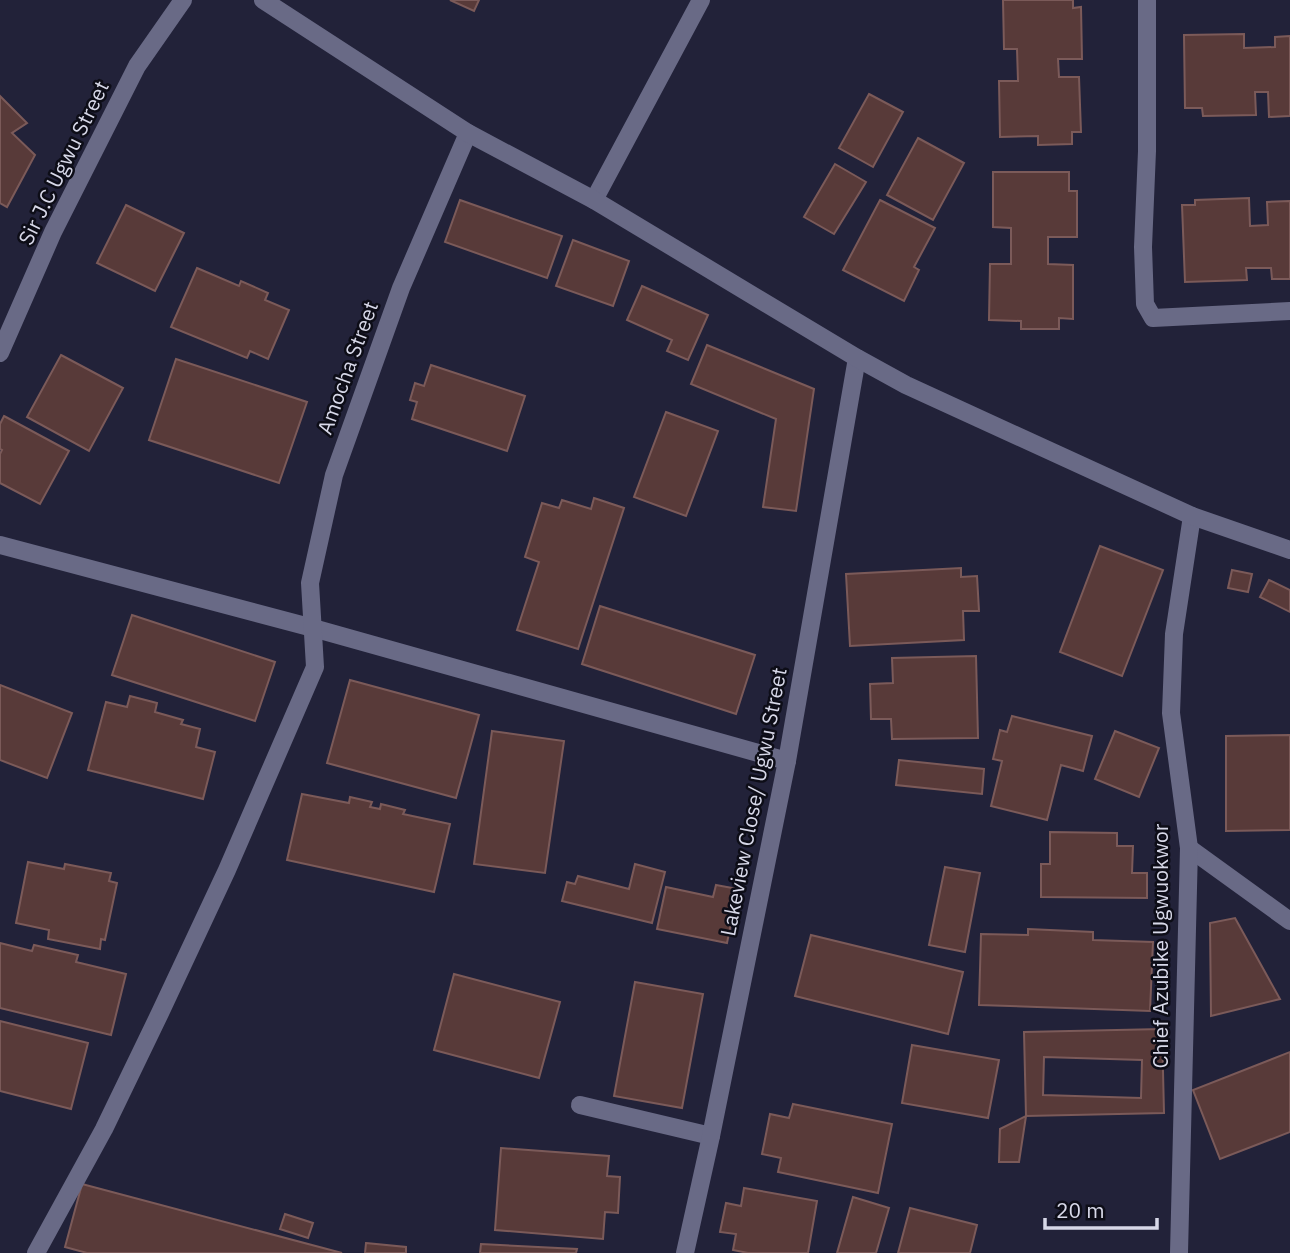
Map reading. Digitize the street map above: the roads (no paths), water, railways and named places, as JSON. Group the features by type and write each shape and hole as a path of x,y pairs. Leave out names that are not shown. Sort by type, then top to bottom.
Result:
{"street":[{"name":"Sir J.C Ugwu Street","path":"0,353 53,232 137,66 183,0"},
{"path":"263,0 468,133 594,200 906,385 1192,516 1290,550"},
{"path":"594,200 701,0"},
{"path":"1147,0 1147,151 1143,247 1145,304 1153,318 1290,311"},
{"name":"Amocha Street","path":"36,1253 104,1129 171,989 316,667 310,583 334,475 401,288 468,133"},
{"name":"Lakeview Close/ Ugwu Street","path":"685,1253 787,761 857,358"},
{"name":"Chief Azubike Ugwuokwor","path":"1179,1253 1189,848 1171,713 1174,634 1192,516"},
{"path":"0,545 313,628 787,761"},
{"path":"1189,848 1290,921"},
{"path":"580,1105 710,1136"}]}
